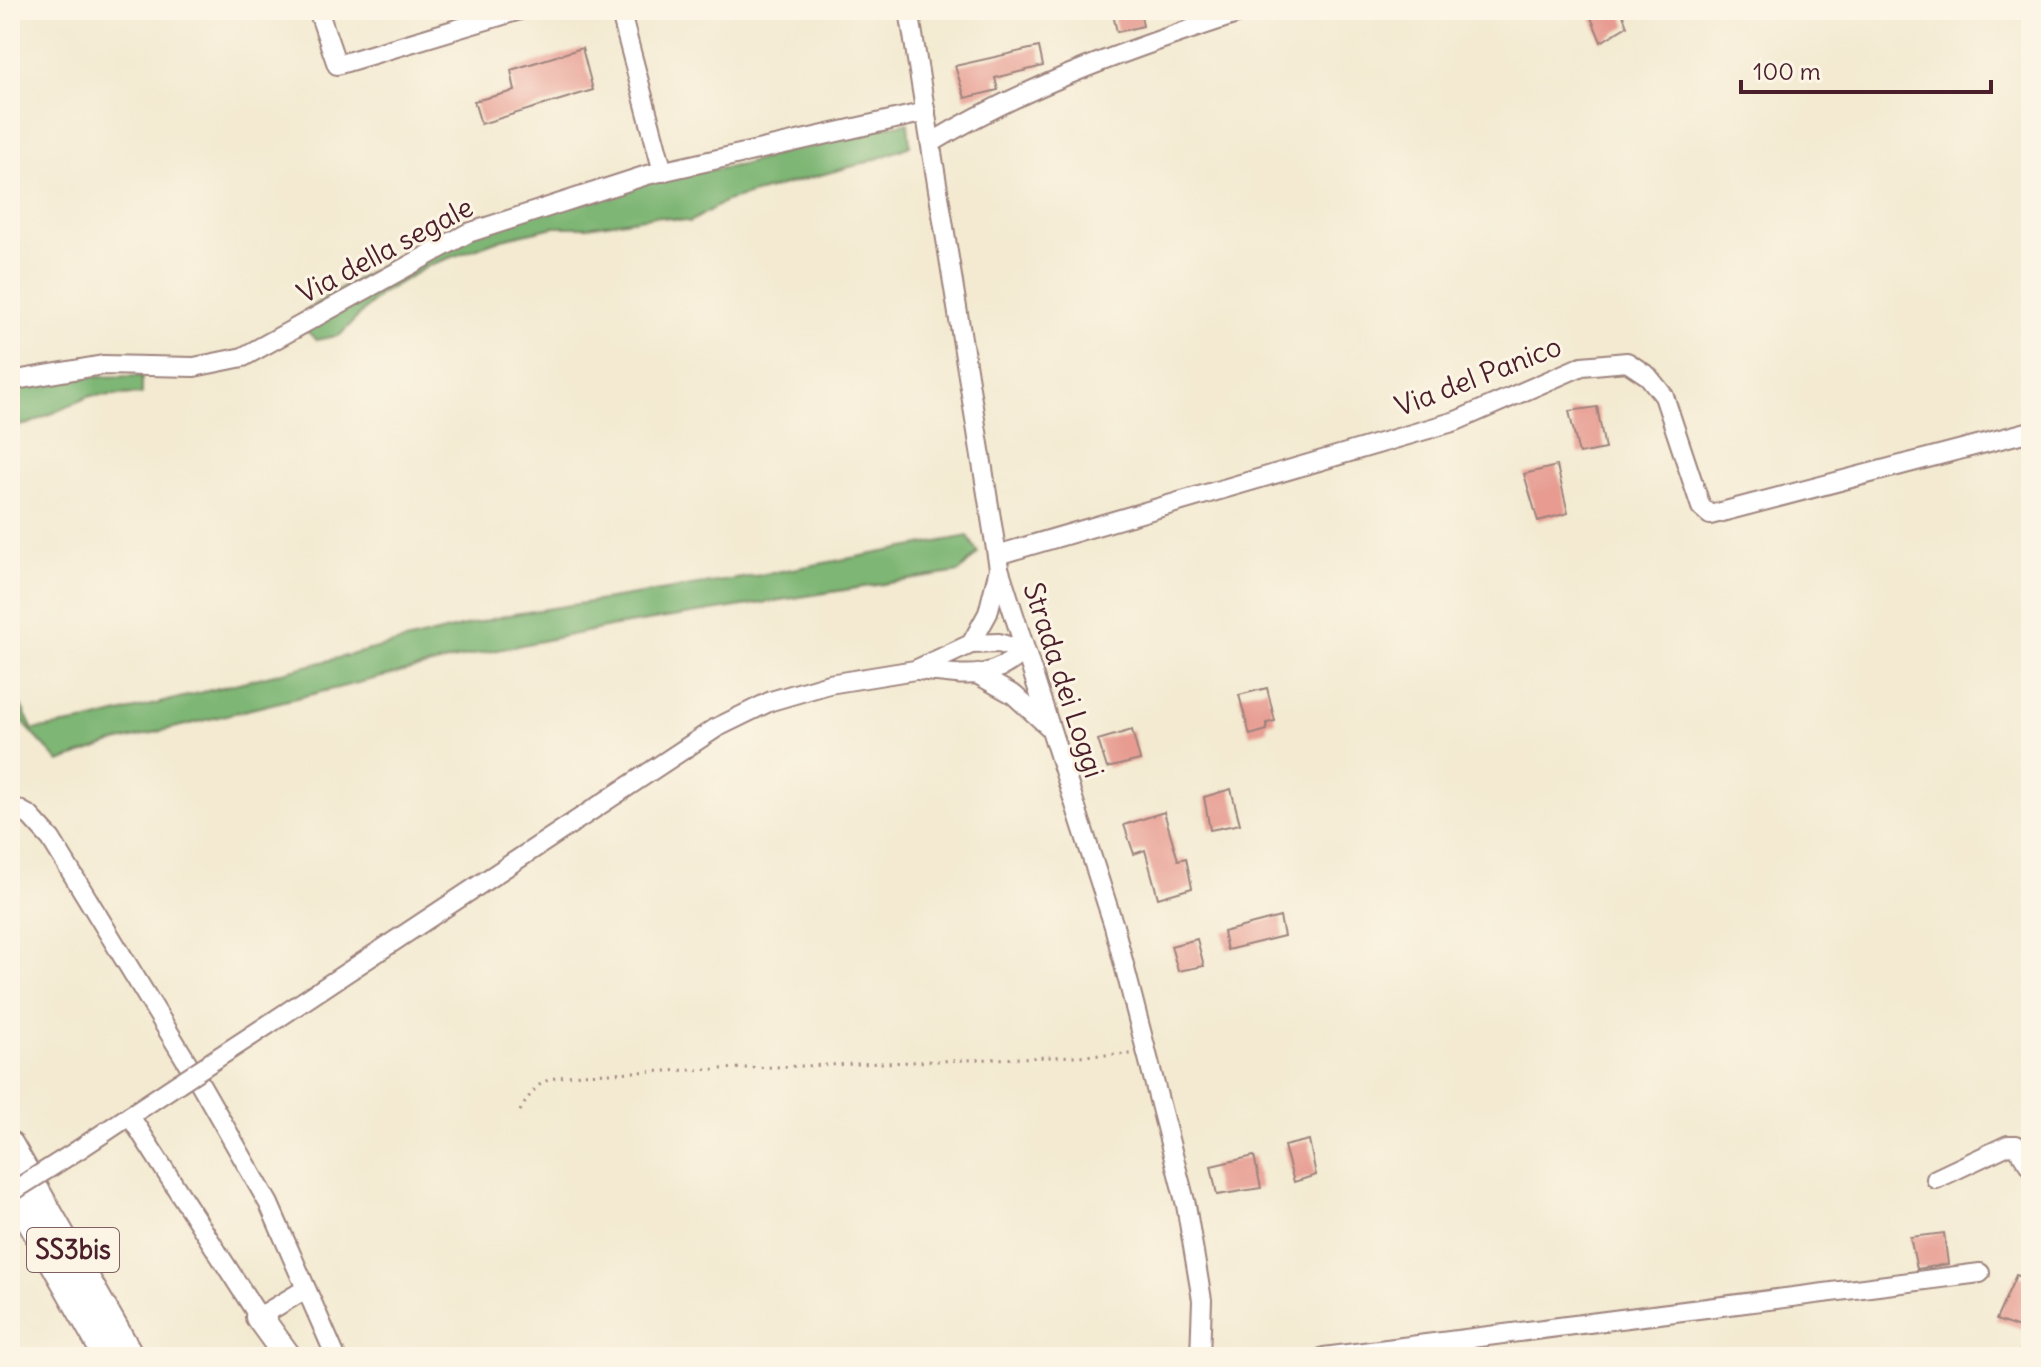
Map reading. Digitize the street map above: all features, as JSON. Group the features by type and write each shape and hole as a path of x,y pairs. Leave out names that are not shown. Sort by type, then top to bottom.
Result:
{"highway":[{"name":"SS3bis","path":"10,1145 66,1237 131,1357"},
{"name":"SS3bis","path":"10,1185 107,1357"},
{"path":"66,1237 107,1290 146,1357"},
{"path":"259,1317 288,1357"}],"street":[{"path":"318,10 337,65 520,10"},
{"path":"620,10 663,172"},
{"name":"Strada dei Loggi","path":"909,10 998,561 1024,651 1114,926 1186,1205 1202,1300 1200,1357"},
{"path":"931,143 975,116 1171,36 1249,10"},
{"name":"Via della segale","path":"10,381 103,365 194,367 243,357 468,233 663,172 926,112"},
{"name":"Via del Panico","path":"998,561 1456,421 1582,366 1627,362 1648,376 1664,396 1701,507 1710,515 2031,431"},
{"path":"971,644 988,613 998,561"},
{"path":"915,670 971,644 999,643 1024,651"},
{"path":"10,1193 716,728 771,701 829,684 915,670 980,676 1005,668 1024,651"},
{"path":"980,676 1014,695 1049,727"},
{"path":"10,805 30,816 51,839 194,1072 269,1204 304,1290 336,1357"},
{"path":"130,1116 259,1317 304,1290"},
{"path":"1936,1179 2008,1145 2016,1145 2031,1168"},
{"path":"1324,1357 1980,1273"},
{"path":"2028,1357 2031,1351"}],"path":[{"path":"520,1111 533,1088 544,1079 581,1074 1125,1056 1146,1049"}],"green space":[{"path":"908,123 910,146 868,162 726,201 690,222 656,216 588,227 554,227 502,239 430,265 379,295 340,335 317,340 296,322 305,311 335,291 422,244 479,220 563,194 742,165 846,132"},
{"path":"142,376 142,394 90,396 29,424 10,427 10,388 88,377"},
{"path":"968,536 978,553 959,572 615,626 468,656 112,743 59,762 18,716 9,701 10,683 33,730 88,721 508,615 755,576"}],"building":[{"path":"1112,10 1140,10 1143,26 1117,32"},
{"path":"1588,10 1621,10 1627,26 1601,42"},
{"path":"1039,47 1043,66 995,78 998,90 965,98 955,66"},
{"path":"582,48 593,90 481,124 474,101 515,91 511,70"},
{"path":"1597,407 1605,449 1579,454 1569,411"},
{"path":"1557,466 1568,513 1538,521 1524,474"},
{"path":"1267,688 1275,721 1267,723 1267,730 1250,735 1239,695"},
{"path":"1132,730 1140,760 1107,768 1098,740"},
{"path":"1231,789 1240,824 1210,830 1204,797"},
{"path":"1164,812 1178,860 1186,858 1192,888 1158,898 1145,850 1134,854 1124,825"},
{"path":"1280,917 1284,936 1227,950 1223,932"},
{"path":"1197,939 1204,966 1178,971 1171,946"},
{"path":"1309,1140 1316,1175 1294,1182 1284,1146"},
{"path":"1254,1156 1261,1188 1217,1195 1211,1166"},
{"path":"1944,1233 1948,1264 1917,1269 1910,1237"},
{"path":"2016,1275 2031,1280 2028,1331 1996,1320"}]}
